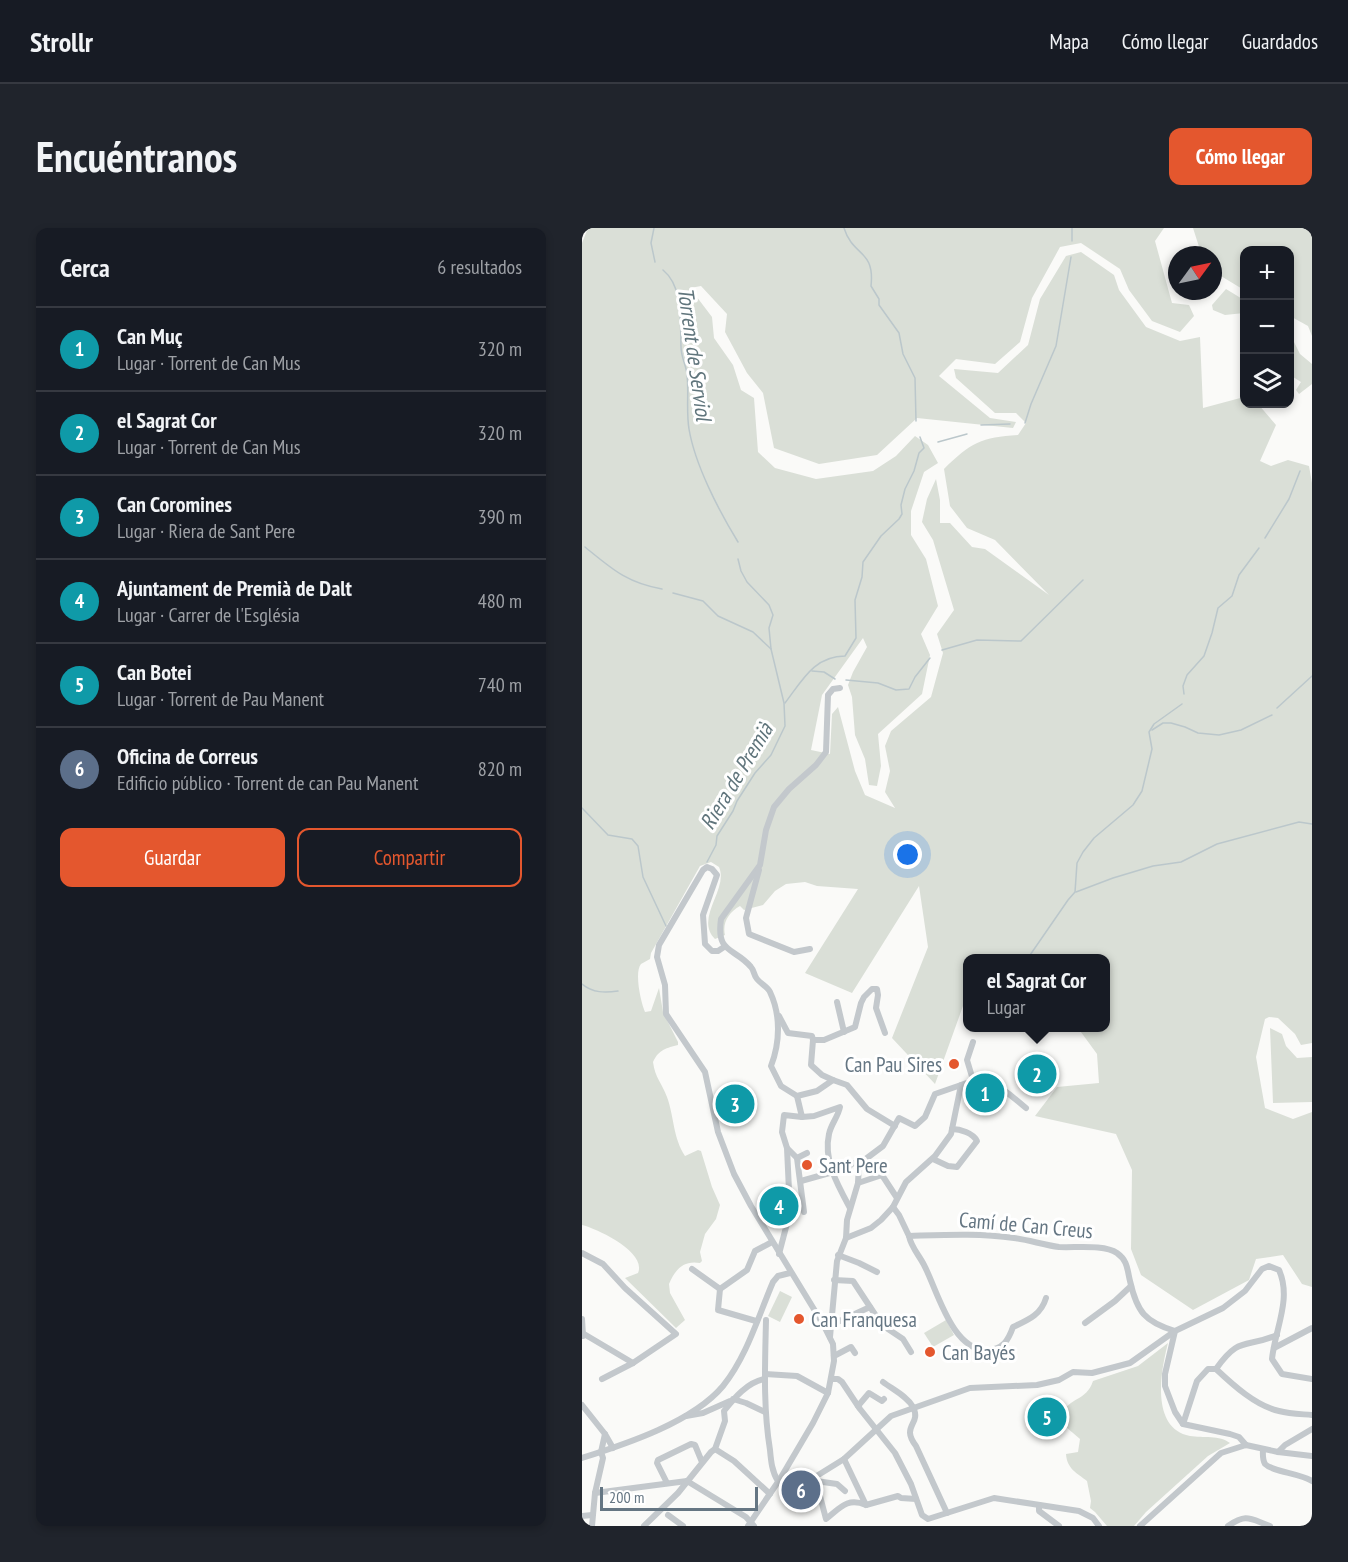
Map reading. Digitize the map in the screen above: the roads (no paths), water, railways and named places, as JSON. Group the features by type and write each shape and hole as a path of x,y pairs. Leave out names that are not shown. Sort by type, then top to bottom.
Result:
{"street":[{"path":"810,949 794,952 749,934 746,918 760,865 766,830 774,807 826,752 828,695 833,689 840,688"},
{"path":"760,865 721,919 720,930 724,947 752,967 756,978 770,990 778,1031 777,1050 771,1065 781,1086 797,1096 802,1117"},
{"path":"595,1493 687,1481 751,1524 813,1423 828,1393 832,1379 834,1356 830,1339 734,1174 718,1132 711,1095 702,1067 666,1014 665,986 657,957 659,945 703,870 707,867 712,868 717,875 703,915 705,944 712,951 718,951 724,947"},
{"path":"813,1040 824,1040 855,1027 864,997 872,989 877,989 876,1008 885,1033"},
{"path":"837,1002 844,1032"},
{"path":"775,1008 788,1033 812,1036 811,1065 822,1075 847,1085 867,1109 895,1126"},
{"path":"973,1042 966,1060 973,1080"},
{"path":"797,1096 817,1091 834,1080"},
{"path":"801,1181 833,1171 847,1172 851,1163 859,1164 883,1146 899,1118 915,1126 925,1117 935,1094 973,1080 989,1081 1026,1108"},
{"path":"846,1238 871,1228 893,1208 906,1182 933,1159 951,1134 961,1085"},
{"path":"779,1254 790,1212 787,1148 782,1132 784,1115 814,1116 840,1107 827,1143 833,1171 850,1208"},
{"path":"933,1159 948,1166 957,1167 977,1141 975,1136 959,1129 952,1129"},
{"path":"787,1148 797,1158 804,1212"},
{"path":"797,1158 807,1154"},
{"path":"830,1339 838,1255 846,1238 850,1208 858,1183 859,1164"},
{"path":"858,1183 882,1175 897,1198"},
{"path":"893,1208 899,1215 910,1243 924,1263 947,1317 956,1332 970,1346 983,1350 997,1349 1008,1341 1013,1328 1043,1308 1046,1298"},
{"name":"Camí de Can Creus","path":"909,1236 962,1235 1013,1238 1057,1247 1105,1248 1116,1252 1127,1263 1131,1286 1140,1310 1148,1320 1175,1331"},
{"path":"756,1321 718,1310 720,1289 747,1270 755,1251 772,1242"},
{"path":"582,1253 603,1264 625,1288 676,1334 633,1363 602,1380"},
{"path":"838,1255 877,1272"},
{"path":"766,1320 765,1412 773,1470 779,1480 791,1485 815,1479 844,1459 891,1416 970,1388 1037,1386 1059,1380 1073,1372 1092,1373 1130,1363 1175,1331 1223,1308 1245,1291 1262,1269 1269,1266 1279,1270 1283,1280 1284,1297 1272,1359 1282,1374 1312,1378"},
{"path":"692,1269 720,1289"},
{"path":"582,1458 631,1442 705,1403 723,1386 737,1365 773,1282 778,1276 790,1273"},
{"path":"834,1280 853,1281 882,1325 903,1339 911,1352"},
{"path":"1085,1323 1131,1286"},
{"path":"831,1325 870,1307"},
{"path":"582,1319 583,1336 633,1363"},
{"path":"1274,1348 1312,1328"},
{"path":"1175,1331 1165,1374 1165,1386 1174,1413 1183,1424 1230,1434 1239,1437 1246,1445"},
{"path":"1216,1369 1227,1354 1240,1345 1277,1335"},
{"path":"834,1356 851,1347 855,1353"},
{"path":"1183,1424 1197,1381 1208,1369 1216,1369 1255,1401 1268,1407 1279,1411 1312,1415"},
{"path":"644,1526 678,1493 702,1462 716,1449 725,1421 724,1411 733,1399 753,1382 765,1377 797,1376 828,1393"},
{"path":"832,1379 842,1382 901,1462 922,1515 928,1519 994,1498 1083,1512 1099,1526"},
{"path":"883,1382 904,1397 914,1409 915,1420 909,1431 910,1438 916,1446 947,1513"},
{"path":"858,1406 869,1393 882,1401 884,1399"},
{"path":"684,1416 703,1413 733,1399 765,1412"},
{"path":"582,1405 614,1448"},
{"path":"1278,1452 1285,1445 1312,1429"},
{"path":"592,1526 605,1434"},
{"path":"667,1483 658,1460 691,1444 695,1445 702,1462"},
{"path":"1140,1526 1221,1453 1246,1445 1312,1456"},
{"path":"716,1449 734,1461 770,1494"},
{"path":"1263,1449 1263,1459 1269,1466 1312,1481"},
{"path":"844,1459 866,1505"},
{"path":"815,1479 837,1484 845,1491"},
{"path":"815,1479 826,1519 848,1502 866,1505 898,1496 916,1499"},
{"path":"1039,1505 1042,1514 1059,1526"},
{"path":"582,1516 592,1515"},
{"path":"668,1515 683,1526"},
{"path":"1228,1526 1240,1518 1248,1518 1270,1526"},
{"path":"1246,1526 1248,1518"}],"waterway":[{"name":"Torrent de Serviol","path":"654,228 651,243 655,262"},
{"path":"844,228 853,244 867,259 870,265 871,286 879,299 879,305 899,333 903,354 915,378 916,421"},
{"path":"1072,228 1072,241"},
{"path":"1025,423 1056,346 1071,257"},
{"name":"Torrent de Serviol","path":"663,270 675,286 680,306 681,351 687,374 688,422 692,443 709,487 738,542"},
{"path":"981,425 1010,424"},
{"path":"938,442 967,434"},
{"path":"785,703 810,671 825,660 845,656 856,638 855,600 862,577 863,562 881,536 902,514 901,505 905,489 914,471 919,453 924,448 920,437"},
{"path":"1265,538 1289,499 1300,471"},
{"path":"585,547 629,579 662,589"},
{"path":"1184,694 1183,686 1187,675 1204,656 1218,608 1232,596 1239,575 1259,548"},
{"name":"Riera de Premià","path":"707,862 716,845 717,836 737,801 755,773 771,755 785,726 784,703 771,649 769,628 773,615 769,605 747,582 738,559"},
{"path":"942,650 977,640 1021,641 1083,580"},
{"path":"673,593 703,601 718,616 753,632 771,649"},
{"path":"846,680 878,683 896,690 909,689 930,658"},
{"path":"812,671 824,672 835,679"},
{"path":"1277,708 1312,676"},
{"path":"1031,954 1075,892 1077,863 1083,852 1094,838 1133,805 1142,791 1152,749 1149,732 1154,724 1182,704"},
{"path":"1152,730 1163,723 1171,723 1198,733 1219,735 1241,730 1272,715"},
{"path":"582,808 608,835 632,839 638,846 643,877 666,926"},
{"path":"1076,892 1153,866 1181,862 1217,844 1299,822 1312,824"},
{"path":"582,984 599,992 618,991"}],"place":[{"name":"Can Pau Sires","path":"954,1064"},
{"name":"el Sagrat Cor","path":"1037,1074"},
{"name":"Can Muç","path":"985,1093"},
{"name":"Can Coromines","path":"735,1104"},
{"name":"Sant Pere","path":"807,1165"},
{"name":"Ajuntament de Premià de Dalt","path":"779,1206"},
{"name":"Can Franquesa","path":"799,1319"},
{"name":"Can Bayés","path":"930,1352"},
{"name":"Can Botei","path":"1047,1417"},
{"name":"Oficina de Correus","path":"801,1490"}]}
